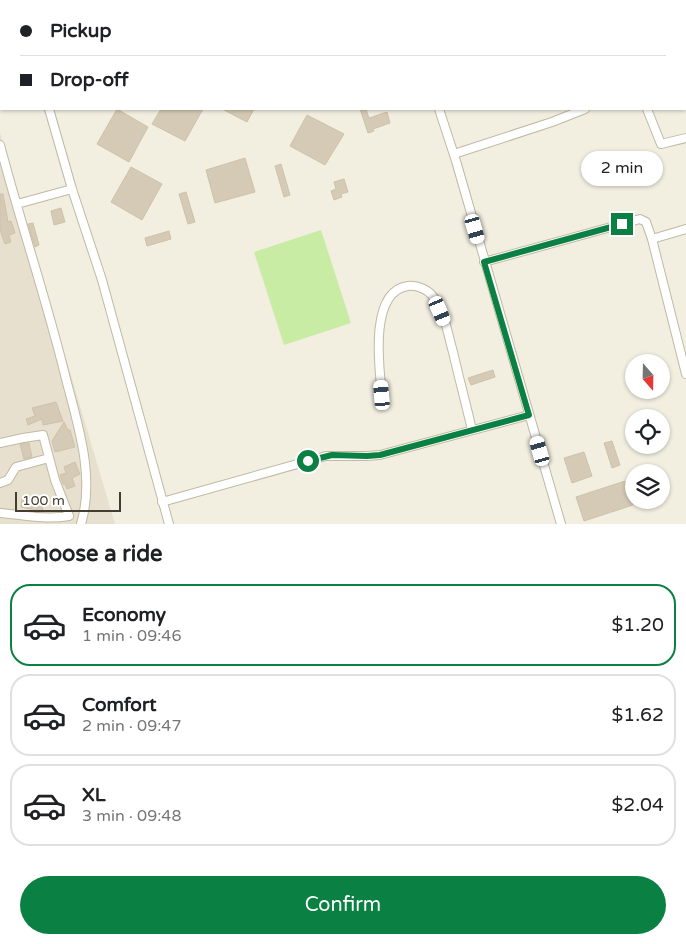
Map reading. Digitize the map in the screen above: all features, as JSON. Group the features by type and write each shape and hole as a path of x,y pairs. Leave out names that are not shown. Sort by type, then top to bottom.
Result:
{"street":[{"path":"49,110 72,189 102,280 169,524"},
{"path":"439,110 454,154 561,524"},
{"path":"454,154 582,110"},
{"path":"647,110 661,144 686,138"},
{"path":"0,144 47,305 77,424 88,477 81,524"},
{"path":"17,204 72,189"},
{"path":"484,262 640,219 646,222 686,374"},
{"path":"652,239 686,229"},
{"path":"382,395 378,356 383,308 394,291 401,287 411,286 423,289 435,299 446,323 472,430"},
{"path":"162,502 326,456 380,455 529,415"},
{"path":"0,443 43,435 55,480 69,516 52,518 0,513"},
{"path":"0,483 8,480 16,467 49,458"}],"shaded area":[{"path":"0,132 14,183 115,524 0,524"}],"green space":[{"path":"321,230 351,323 284,345 254,252"}],"building":[{"path":"116,110 148,127 129,162 97,144"},
{"path":"160,110 202,110 185,141 152,124"},
{"path":"224,110 253,110 247,122"},
{"path":"360,110 366,110 369,118 387,112 390,123 373,129 374,131 368,133"},
{"path":"307,115 344,134 325,165 290,146"},
{"path":"245,158 255,192 215,203 206,170"},
{"path":"281,164 290,195 284,197 275,166"},
{"path":"131,167 162,184 142,220 111,202"},
{"path":"344,179 348,192 341,194 342,197 334,200 331,191 336,189 334,182"},
{"path":"186,192 195,222 188,224 179,194"},
{"path":"0,194 3,194 8,222 11,221 15,233 9,235 11,242 5,244 0,230"},
{"path":"61,208 65,222 54,225 51,211"},
{"path":"33,223 39,245 35,247 28,224"},
{"path":"169,231 171,239 147,246 145,238"},
{"path":"493,370 495,377 471,385 468,378"},
{"path":"56,402 63,421 43,425 42,419 28,425 26,419 35,416 32,408"},
{"path":"64,422 68,430 70,430 75,447 55,452 52,441"},
{"path":"612,441 620,465 612,468 604,443"},
{"path":"29,443 32,457 24,459 20,444"},
{"path":"584,452 592,476 572,483 564,458"},
{"path":"75,462 80,474 72,478 75,486 67,489 60,475 66,473 64,467"},
{"path":"625,481 625,508 584,521 576,497"},
{"path":"36,498 37,503 42,505 43,512 21,507 22,499"}],"route":[{"path":"308,461 332,455 380,455 529,415 484,262 622,224"}]}
